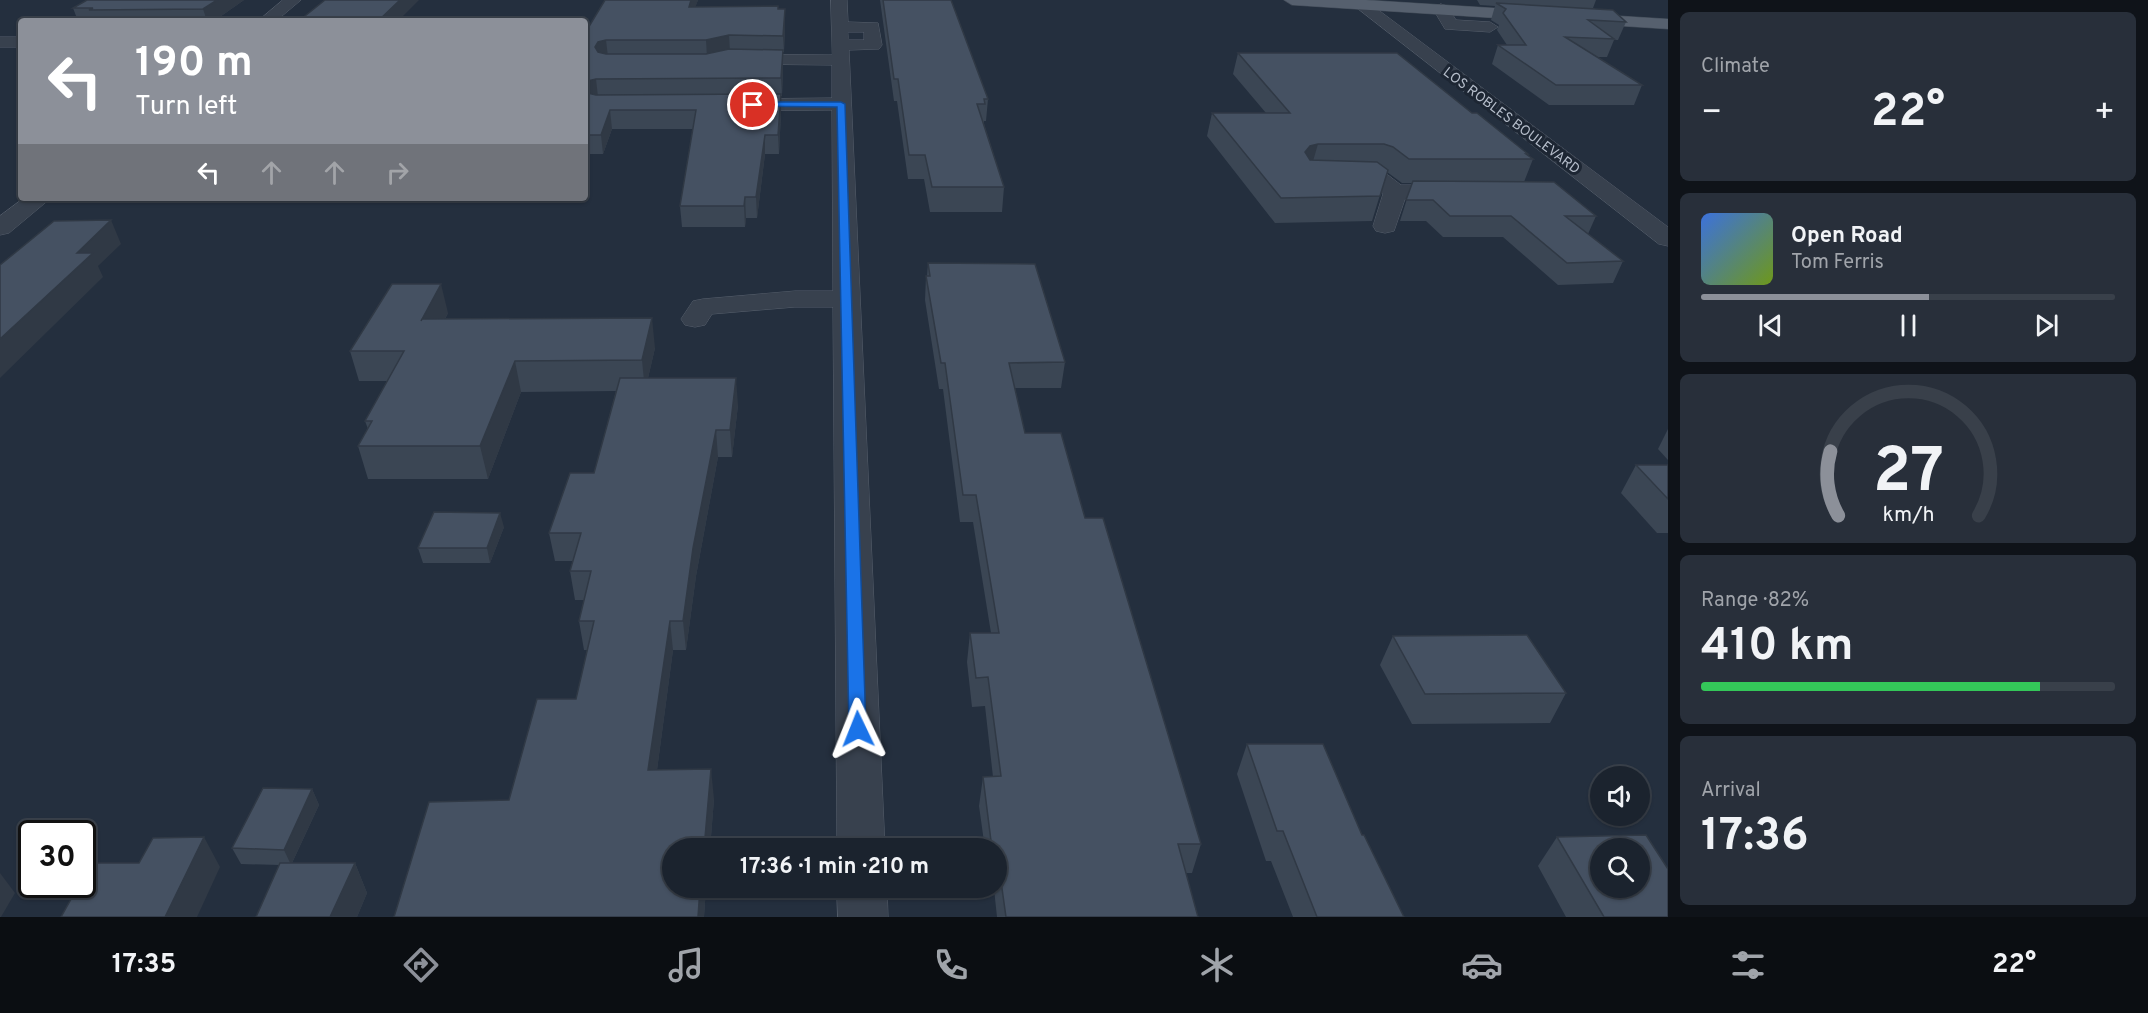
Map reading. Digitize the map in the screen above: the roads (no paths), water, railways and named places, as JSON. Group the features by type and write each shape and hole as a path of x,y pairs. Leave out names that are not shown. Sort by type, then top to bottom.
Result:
{"main road":[{"path":"1292,0 1668,15"},
{"path":"1438,5 1668,24"}],"street":[{"path":"270,18 293,0"},
{"name":"LOS ROBLES BOULEVARD","path":"1358,2 1608,193 1664,233"},
{"path":"1438,5 1452,25 1490,27"},
{"path":"719,62 840,33 872,27 873,45 840,33"},
{"path":"840,33 861,838"},
{"path":"0,42 18,42"},
{"path":"1410,66 1441,66"},
{"path":"714,105 841,104"},
{"path":"1323,177 1376,177 1395,192 1478,192"},
{"path":"1385,226 1395,192"},
{"path":"1572,193 1608,193"},
{"path":"0,228 35,201"},
{"path":"695,319 702,307 795,299 846,299"},
{"path":"862,898 863,917"}]}
